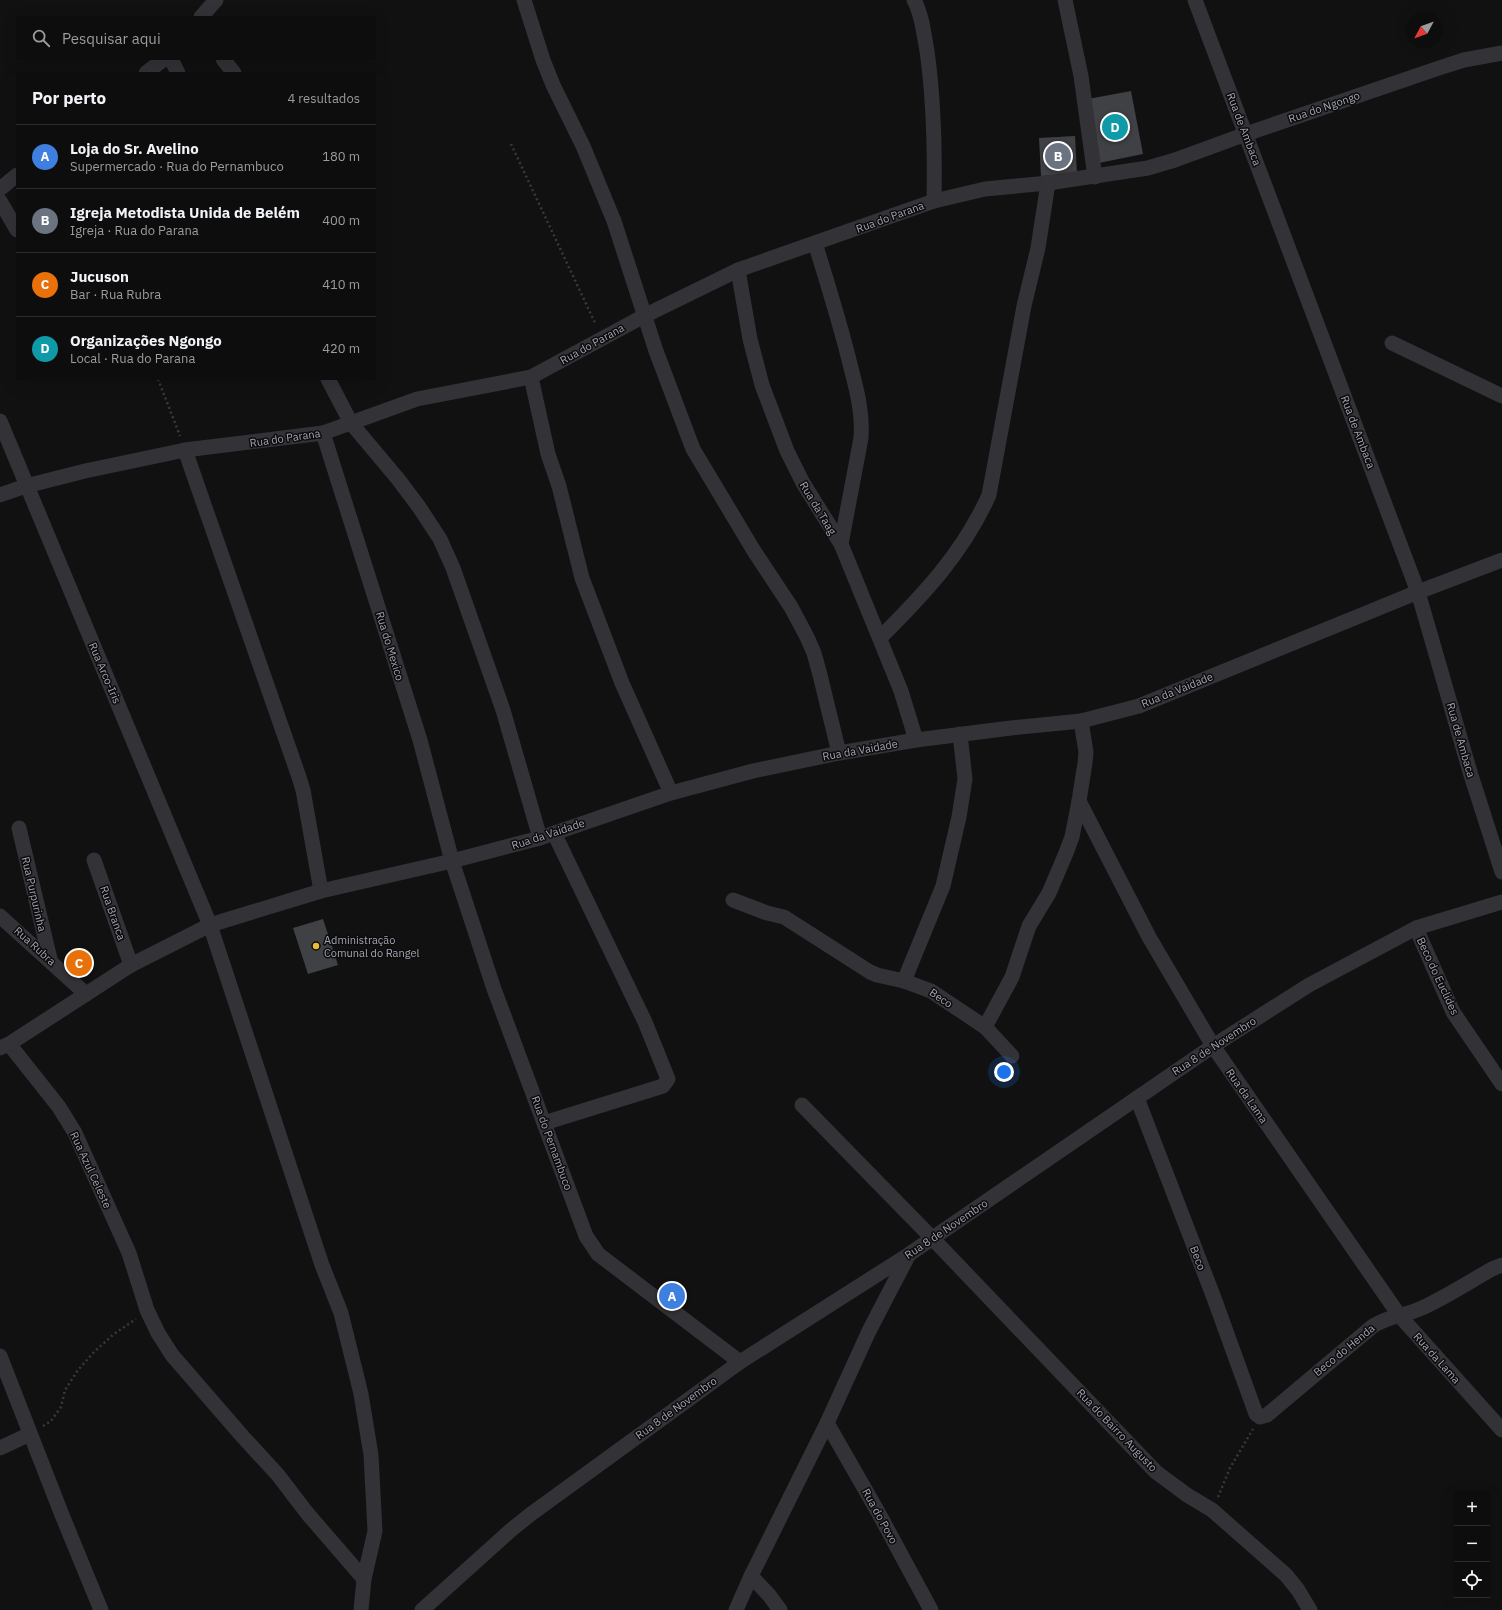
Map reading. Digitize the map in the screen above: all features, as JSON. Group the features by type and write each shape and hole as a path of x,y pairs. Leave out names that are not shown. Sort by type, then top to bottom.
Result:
{"street":[{"path":"202,16 216,0"},
{"path":"524,0 543,60 553,85 583,146 614,221 644,316 693,449 754,551 791,607 807,637 814,653 839,753"},
{"path":"914,0 924,33 930,74 935,148 934,201"},
{"path":"1065,0 1081,76 1095,177"},
{"name":"Rua de Ambaca","path":"1195,0 1418,592 1470,772 1502,872"},
{"name":"Rua do Ngongo","path":"1148,168 1175,160 1438,68 1464,60 1502,53"},
{"path":"147,72 163,60"},
{"path":"172,60 178,72"},
{"path":"224,60 233,72"},
{"name":"Rua do Parana","path":"0,495 26,486 85,471 185,450 323,433 417,398 531,377 644,316 738,270 934,201 985,189 1095,177 1148,168"},
{"path":"0,189 16,176"},
{"path":"880,638 922,596 941,573 978,519 989,495 1024,306 1038,248 1048,183"},
{"path":"0,200 16,228"},
{"path":"815,243 843,335 855,382 862,423 861,438 841,544"},
{"name":"Rua da Taag","path":"738,270 750,340 762,385 787,451 803,484 841,544 901,691 916,740"},
{"path":"1392,344 1502,396"},
{"path":"531,377 548,454 559,486 582,578 622,683 671,792"},
{"path":"329,380 352,423 389,468 440,539 453,568 547,835 642,1015 668,1079 662,1086 544,1123"},
{"name":"Rua Arco-Iris","path":"0,421 210,925 322,1265 341,1313 361,1394 371,1455 375,1531 364,1579 361,1610"},
{"name":"Rua do Mexico","path":"323,433 420,740 452,862"},
{"path":"185,450 299,777 303,790 322,891"},
{"name":"Rua da Vaidade","path":"5,1046 131,965 210,925 322,891 452,862 547,835 671,792 753,771 839,753 916,740 1082,721 1154,701 1418,592 1502,560"},
{"path":"984,1027 1012,977 1029,926 1049,893 1072,837 1086,752 1082,721"},
{"path":"904,981 942,886 959,817 965,779 960,734"},
{"name":"Rua da Lama","path":"1079,801 1149,937 1213,1046 1399,1315 1502,1430"},
{"name":"Rua Purpurinha","path":"19,828 50,959"},
{"name":"Rua Branca","path":"94,860 131,965"},
{"name":"Rua do Pernambuco","path":"452,862 494,989 586,1236 598,1254 740,1362"},
{"name":"Beco","path":"733,900 767,913 784,917 877,976 904,981 931,990 984,1027 1012,1056"},
{"name":"Rua 8 de Novembro","path":"422,1610 511,1530 531,1514 740,1362 908,1256 1213,1046 1309,985 1416,928 1502,902"},
{"name":"Rua Rubra","path":"0,916 50,959 86,994"},
{"name":"Beco do Euclides","path":"1416,928 1453,1012 1502,1084"},
{"name":"Rua Azul Celeste","path":"5,1046 59,1107 75,1133 128,1253 147,1310 158,1333 172,1355 203,1392 278,1475 307,1514 364,1579"},
{"name":"Beco","path":"1136,1098 1214,1298 1256,1414 1260,1417"},
{"name":"Rua do Bairro Augusto","path":"802,1105 933,1239 1156,1472 1187,1495 1212,1510 1286,1575 1298,1590 1310,1610"},
{"path":"736,1610 751,1576 827,1423 869,1331 908,1256"},
{"name":"Beco do Henda","path":"1260,1417 1267,1414 1373,1326 1388,1318 1422,1308 1492,1269 1502,1265"},
{"path":"0,1356 30,1434 102,1610"},
{"name":"Rua do Povo","path":"827,1423 882,1519 931,1610"},
{"path":"0,1448 30,1434"},
{"path":"751,1576 769,1595 780,1610"}],"path":[{"path":"511,144 602,338"},
{"path":"158,380 185,450"},
{"path":"30,1434 51,1421 61,1407 65,1390 78,1370 94,1352 114,1334 147,1310"},
{"path":"1212,1510 1230,1468 1260,1417"}],"building":[{"path":"1131,91 1143,154 1099,163 1088,99"},
{"path":"1075,136 1077,174 1041,176 1039,138"},
{"name":"Administração Comunal do Rangel","path":"323,919 338,965 308,974 293,928"}],"place":[{"name":"Organizações Ngongo","path":"1115,127"},
{"name":"Igreja Metodista Unida de Belém","path":"1058,156"},
{"name":"Administração Comunal do Rangel","path":"316,946"},
{"name":"Jucuson","path":"79,963"},
{"name":"Loja do Sr. Avelino","path":"672,1296"}]}
